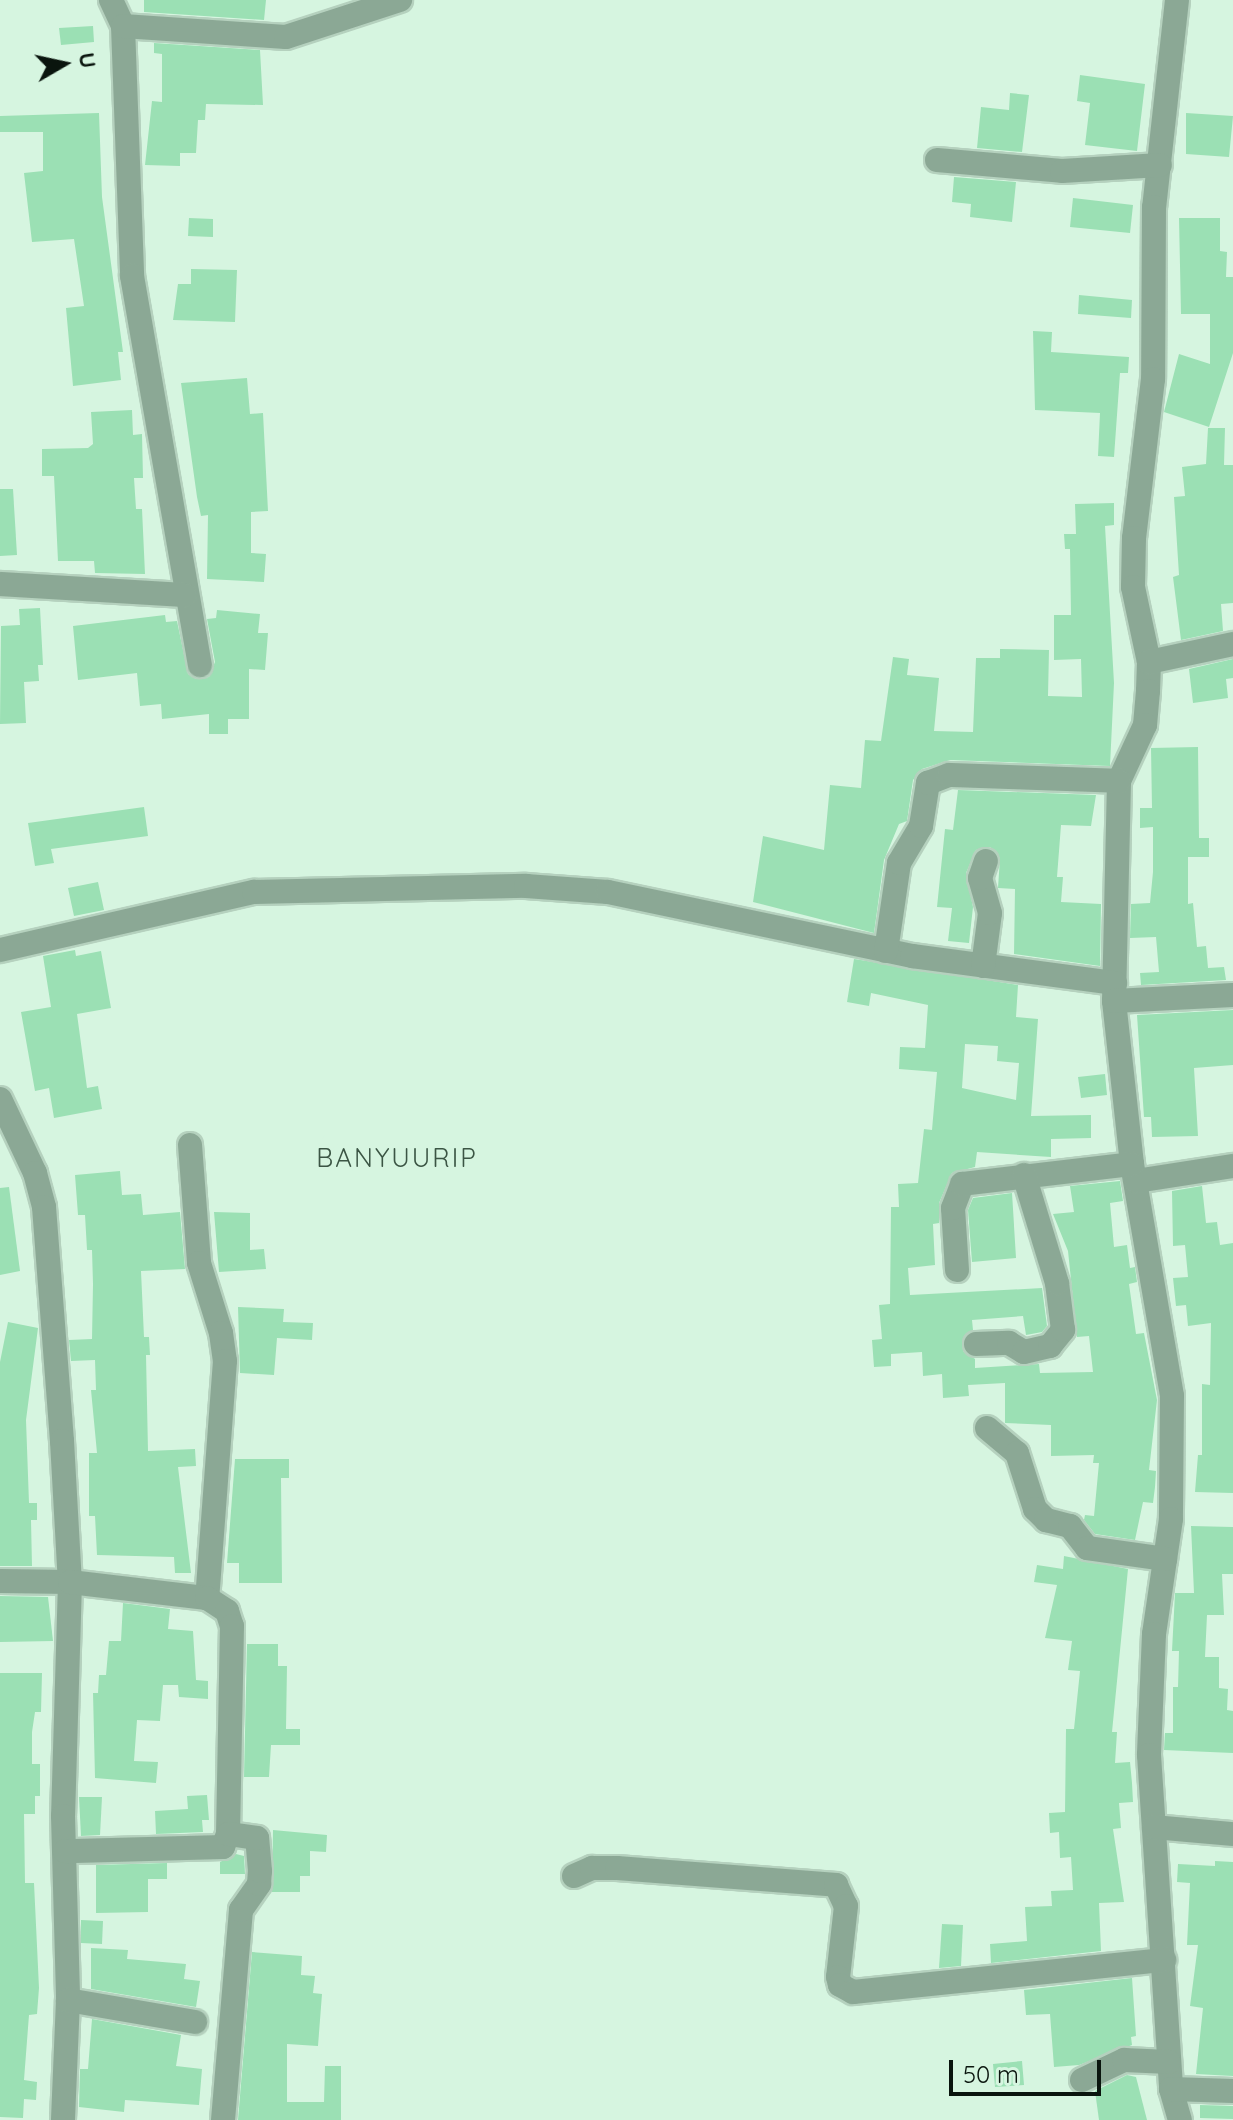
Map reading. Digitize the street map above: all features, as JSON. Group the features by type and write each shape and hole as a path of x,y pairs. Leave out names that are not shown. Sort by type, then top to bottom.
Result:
{"street":[{"path":"111,0 123,26 132,276 185,595 200,665"},
{"path":"123,26 286,37 400,0"},
{"path":"1177,0 1154,207 1153,379 1133,575 1149,662 1145,725 1119,781 1114,992 1134,1173 1172,1396 1171,1519 1149,1707 1171,2089 1180,2120"},
{"path":"937,160 1062,171 1160,165"},
{"path":"0,584 185,595"},
{"path":"1149,662 1233,644"},
{"path":"886,951 899,863 921,826 928,783 949,775 1119,781"},
{"path":"983,966 990,913 980,878 986,861"},
{"path":"0,950 254,892 526,886 608,892 886,951 983,966 1114,992 1233,995"},
{"path":"0,1099 35,1173 44,1207 70,1582 65,1851 68,2000 63,2120"},
{"path":"190,1145 199,1263 225,1361 207,1598"},
{"path":"957,1270 953,1208 958,1189 974,1181 1024,1175 1134,1173 1233,1166"},
{"path":"976,1344 1009,1343 1024,1352 1050,1346 1063,1330 1057,1283 1024,1175"},
{"path":"987,1428 1017,1453 1035,1509 1046,1520 1070,1526 1087,1548 1165,1559"},
{"path":"0,1581 70,1582 207,1598 227,1611 232,1626 228,1834 217,1850 65,1851"},
{"path":"1154,1827 1233,1834"},
{"path":"223,2120 241,1910 259,1884 260,1871 257,1838 228,1834"},
{"path":"574,1876 592,1868 617,1868 836,1885 846,1906 838,1977 840,1985 853,1992 1164,1960"},
{"path":"68,2000 195,2022"},
{"path":"1082,2080 1124,2060 1169,2062"},
{"path":"1171,2089 1233,2091"}],"building":[{"path":"144,0 266,0 264,20 144,12"},
{"path":"93,26 94,42 61,45 59,28"},
{"path":"154,43 260,50 263,105 206,104 205,120 198,120 196,153 180,153 180,166 145,165 152,101 162,102 162,54 154,53"},
{"path":"1080,75 1145,84 1137,151 1085,145 1090,103 1077,101"},
{"path":"1010,93 1029,95 1022,152 977,148 981,107 1009,110"},
{"path":"99,113 102,197 123,352 118,352 121,380 73,386 66,308 84,306 74,239 32,242 24,173 43,171 43,132 0,132 0,116"},
{"path":"1186,113 1233,116 1229,157 1186,154"},
{"path":"954,177 1016,182 1012,222 970,217 971,204 952,202"},
{"path":"1073,198 1133,205 1130,233 1070,227"},
{"path":"189,218 213,219 213,237 188,236"},
{"path":"1179,218 1220,218 1220,251 1227,252 1226,277 1233,277 1233,353 1209,427 1164,412 1179,354 1210,364 1210,314 1181,314"},
{"path":"191,269 237,270 235,322 173,320 178,284 191,284"},
{"path":"1079,295 1132,300 1131,318 1078,314"},
{"path":"1033,331 1052,332 1051,352 1129,357 1128,373 1120,373 1114,457 1098,456 1100,413 1035,410"},
{"path":"247,378 250,414 263,413 268,511 251,512 251,553 266,554 264,582 207,579 208,515 201,516 197,497 181,383"},
{"path":"132,410 133,435 142,434 143,478 134,478 136,509 142,509 145,574 95,573 94,561 58,561 54,476 42,476 42,449 88,448 93,444 91,412"},
{"path":"1208,428 1225,428 1224,465 1233,465 1233,603 1221,604 1223,631 1181,640 1173,577 1179,575 1174,497 1185,496 1182,467 1206,464"},
{"path":"0,489 13,489 17,555 0,556"},
{"path":"1114,503 1114,525 1105,526 1114,683 1110,766 950,760 922,769 913,780 907,821 899,824 884,860 874,933 753,902 763,836 824,850 830,785 861,788 865,740 881,741 893,657 909,659 907,675 939,678 934,731 973,732 976,658 1000,658 1000,649 1049,650 1048,696 1082,697 1081,659 1054,660 1054,615 1071,615 1070,549 1065,549 1064,534 1076,534 1075,504"},
{"path":"40,608 43,665 38,665 39,681 24,682 26,723 0,724 1,626 20,625 19,609"},
{"path":"217,610 260,614 258,633 268,633 265,670 249,669 249,719 228,719 228,734 209,734 209,714 162,719 161,704 140,706 137,673 78,680 73,626 165,615 166,622 177,621 188,674 196,679 209,677 215,662 207,619 216,618"},
{"path":"1233,659 1233,678 1226,679 1228,698 1193,703 1189,669"},
{"path":"1198,747 1199,838 1209,838 1209,857 1188,857 1188,904 1193,903 1197,947 1206,946 1208,968 1224,967 1226,980 1141,985 1140,973 1159,972 1156,937 1130,938 1131,904 1150,903 1153,827 1140,828 1140,808 1152,808 1151,748"},
{"path":"958,790 1096,795 1091,826 1061,825 1057,877 1063,877 1061,902 1101,904 1100,966 1014,954 1015,889 998,888 1000,858 990,847 976,850 966,873 973,907 969,943 948,941 952,908 937,907 945,829 953,830"},
{"path":"144,807 148,836 51,849 54,863 35,866 28,823"},
{"path":"98,882 104,910 74,916 68,888"},
{"path":"75,950 76,956 101,951 111,1008 77,1014 87,1088 98,1086 102,1109 54,1118 49,1088 35,1091 21,1012 51,1007 43,956"},
{"path":"854,959 1018,985 1016,1017 1038,1019 1031,1116 1091,1115 1091,1138 1051,1139 1051,1157 977,1152 975,1167 952,1173 939,1203 939,1223 933,1224 935,1265 908,1268 910,1295 1042,1288 1047,1326 1042,1332 1026,1335 1023,1316 972,1320 973,1330 963,1338 963,1351 975,1359 975,1368 1039,1364 1040,1373 1093,1372 1089,1336 1077,1337 1068,1251 1053,1214 1074,1212 1070,1186 1120,1181 1123,1201 1110,1203 1114,1247 1127,1245 1130,1268 1135,1267 1137,1282 1129,1284 1136,1334 1144,1333 1157,1400 1149,1470 1156,1471 1153,1503 1143,1502 1135,1540 1095,1534 1084,1520 1085,1515 1094,1516 1099,1463 1093,1463 1094,1455 1051,1456 1051,1425 1005,1423 1005,1383 968,1385 969,1396 943,1398 942,1374 923,1376 922,1352 891,1354 891,1366 874,1367 872,1340 882,1339 879,1305 890,1304 891,1207 899,1207 898,1184 918,1183 924,1129 932,1130 937,1072 899,1069 900,1047 925,1048 928,1005 871,993 869,1006 847,1002","holes":["965,1044 998,1046 997,1061 1019,1063 1016,1100 962,1088"]},
{"path":"1233,1010 1233,1065 1194,1068 1198,1136 1152,1137 1151,1117 1144,1117 1137,1015"},
{"path":"1105,1074 1107,1095 1081,1098 1078,1077"},
{"path":"120,1171 122,1195 141,1194 143,1215 180,1212 185,1269 141,1271 144,1337 149,1337 150,1355 146,1355 148,1451 195,1449 196,1466 178,1467 191,1573 175,1573 174,1557 97,1555 95,1516 89,1516 89,1453 97,1453 91,1390 96,1390 95,1360 71,1361 69,1340 92,1339 92,1250 87,1250 85,1215 78,1215 75,1175"},
{"path":"1202,1186 1206,1223 1217,1222 1220,1245 1233,1243 1233,1493 1195,1492 1198,1455 1202,1455 1202,1384 1210,1385 1211,1323 1188,1326 1186,1305 1176,1306 1173,1278 1188,1277 1185,1245 1173,1246 1172,1191"},
{"path":"9,1187 20,1271 0,1275 0,1188"},
{"path":"1012,1193 1016,1258 972,1262 968,1210 973,1198"},
{"path":"214,1212 250,1213 250,1250 264,1249 266,1269 219,1272"},
{"path":"238,1307 284,1309 283,1322 313,1323 312,1340 277,1338 274,1375 240,1373"},
{"path":"8,1322 38,1328 26,1420 29,1503 37,1503 37,1520 31,1520 32,1566 0,1566 0,1362"},
{"path":"235,1459 289,1459 289,1478 281,1478 282,1583 239,1583 239,1563 227,1563"},
{"path":"1191,1526 1233,1527 1233,1574 1222,1574 1224,1615 1207,1615 1205,1657 1219,1657 1219,1688 1228,1689 1227,1710 1233,1711 1233,1753 1164,1750 1165,1733 1173,1733 1173,1687 1178,1687 1179,1651 1172,1651 1175,1593 1194,1593"},
{"path":"1064,1556 1128,1569 1112,1732 1117,1732 1115,1763 1130,1762 1132,1783 1133,1802 1119,1803 1121,1828 1113,1829 1124,1902 1099,1903 1101,1951 991,1963 990,1944 1027,1941 1025,1907 1052,1906 1051,1891 1073,1890 1071,1857 1060,1858 1059,1832 1050,1833 1049,1813 1065,1812 1066,1729 1074,1729 1080,1671 1068,1670 1072,1641 1045,1638 1057,1585 1034,1582 1037,1565 1063,1569"},
{"path":"0,1596 48,1597 53,1641 0,1642"},
{"path":"123,1603 170,1609 168,1629 193,1631 196,1680 208,1681 208,1699 179,1697 178,1685 163,1685 160,1721 137,1720 134,1761 158,1762 156,1783 95,1778 93,1693 98,1693 99,1675 106,1675 109,1641 121,1641"},
{"path":"247,1644 278,1644 278,1666 287,1666 286,1729 300,1729 300,1745 271,1745 269,1777 244,1777"},
{"path":"0,1673 42,1673 41,1712 35,1712 32,1732 32,1764 40,1764 40,1796 35,1796 35,1814 24,1814 25,1883 34,1883 39,1988 37,2014 29,2015 24,2080 37,2082 36,2100 24,2099 23,2118 0,2117"},
{"path":"207,1795 209,1820 202,1820 203,1832 156,1834 155,1811 188,1809 187,1796"},
{"path":"79,1797 102,1797 100,1835 81,1836"},
{"path":"273,1830 327,1835 326,1852 310,1851 310,1876 300,1876 300,1892 272,1892"},
{"path":"236,1854 244,1856 245,1874 220,1874 220,1862"},
{"path":"1215,1861 1233,1862 1233,2076 1196,2074 1203,2008 1190,2006 1198,1945 1187,1945 1190,1883 1177,1882 1178,1864 1215,1866"},
{"path":"167,1863 167,1879 148,1879 148,1912 96,1913 96,1865"},
{"path":"81,1920 103,1921 102,1944 81,1943"},
{"path":"942,1924 963,1925 961,1966 939,1968"},
{"path":"91,1948 128,1950 127,1959 186,1964 184,1979 200,1981 196,2007 91,1989"},
{"path":"252,1952 302,1956 301,1975 315,1976 313,1993 322,1994 318,2046 287,2044 287,2102 324,2102 325,2066 341,2066 341,2120 238,2120"},
{"path":"1132,1978 1136,2036 1131,2037 1132,2045 1079,2065 1054,2067 1050,2014 1026,2015 1024,1990"},
{"path":"92,2019 181,2035 176,2066 202,2069 199,2105 125,2100 124,2112 79,2107 80,2069 88,2069"},
{"path":"1022,2061 1024,2085 995,2087 993,2064"},
{"path":"1127,2075 1136,2077 1147,2120 1099,2120 1095,2091"},
{"path":"1200,2105 1233,2106 1233,2119 1200,2118"}],"district":[{"name":"BANYUURIP","path":"397,1158"}]}
